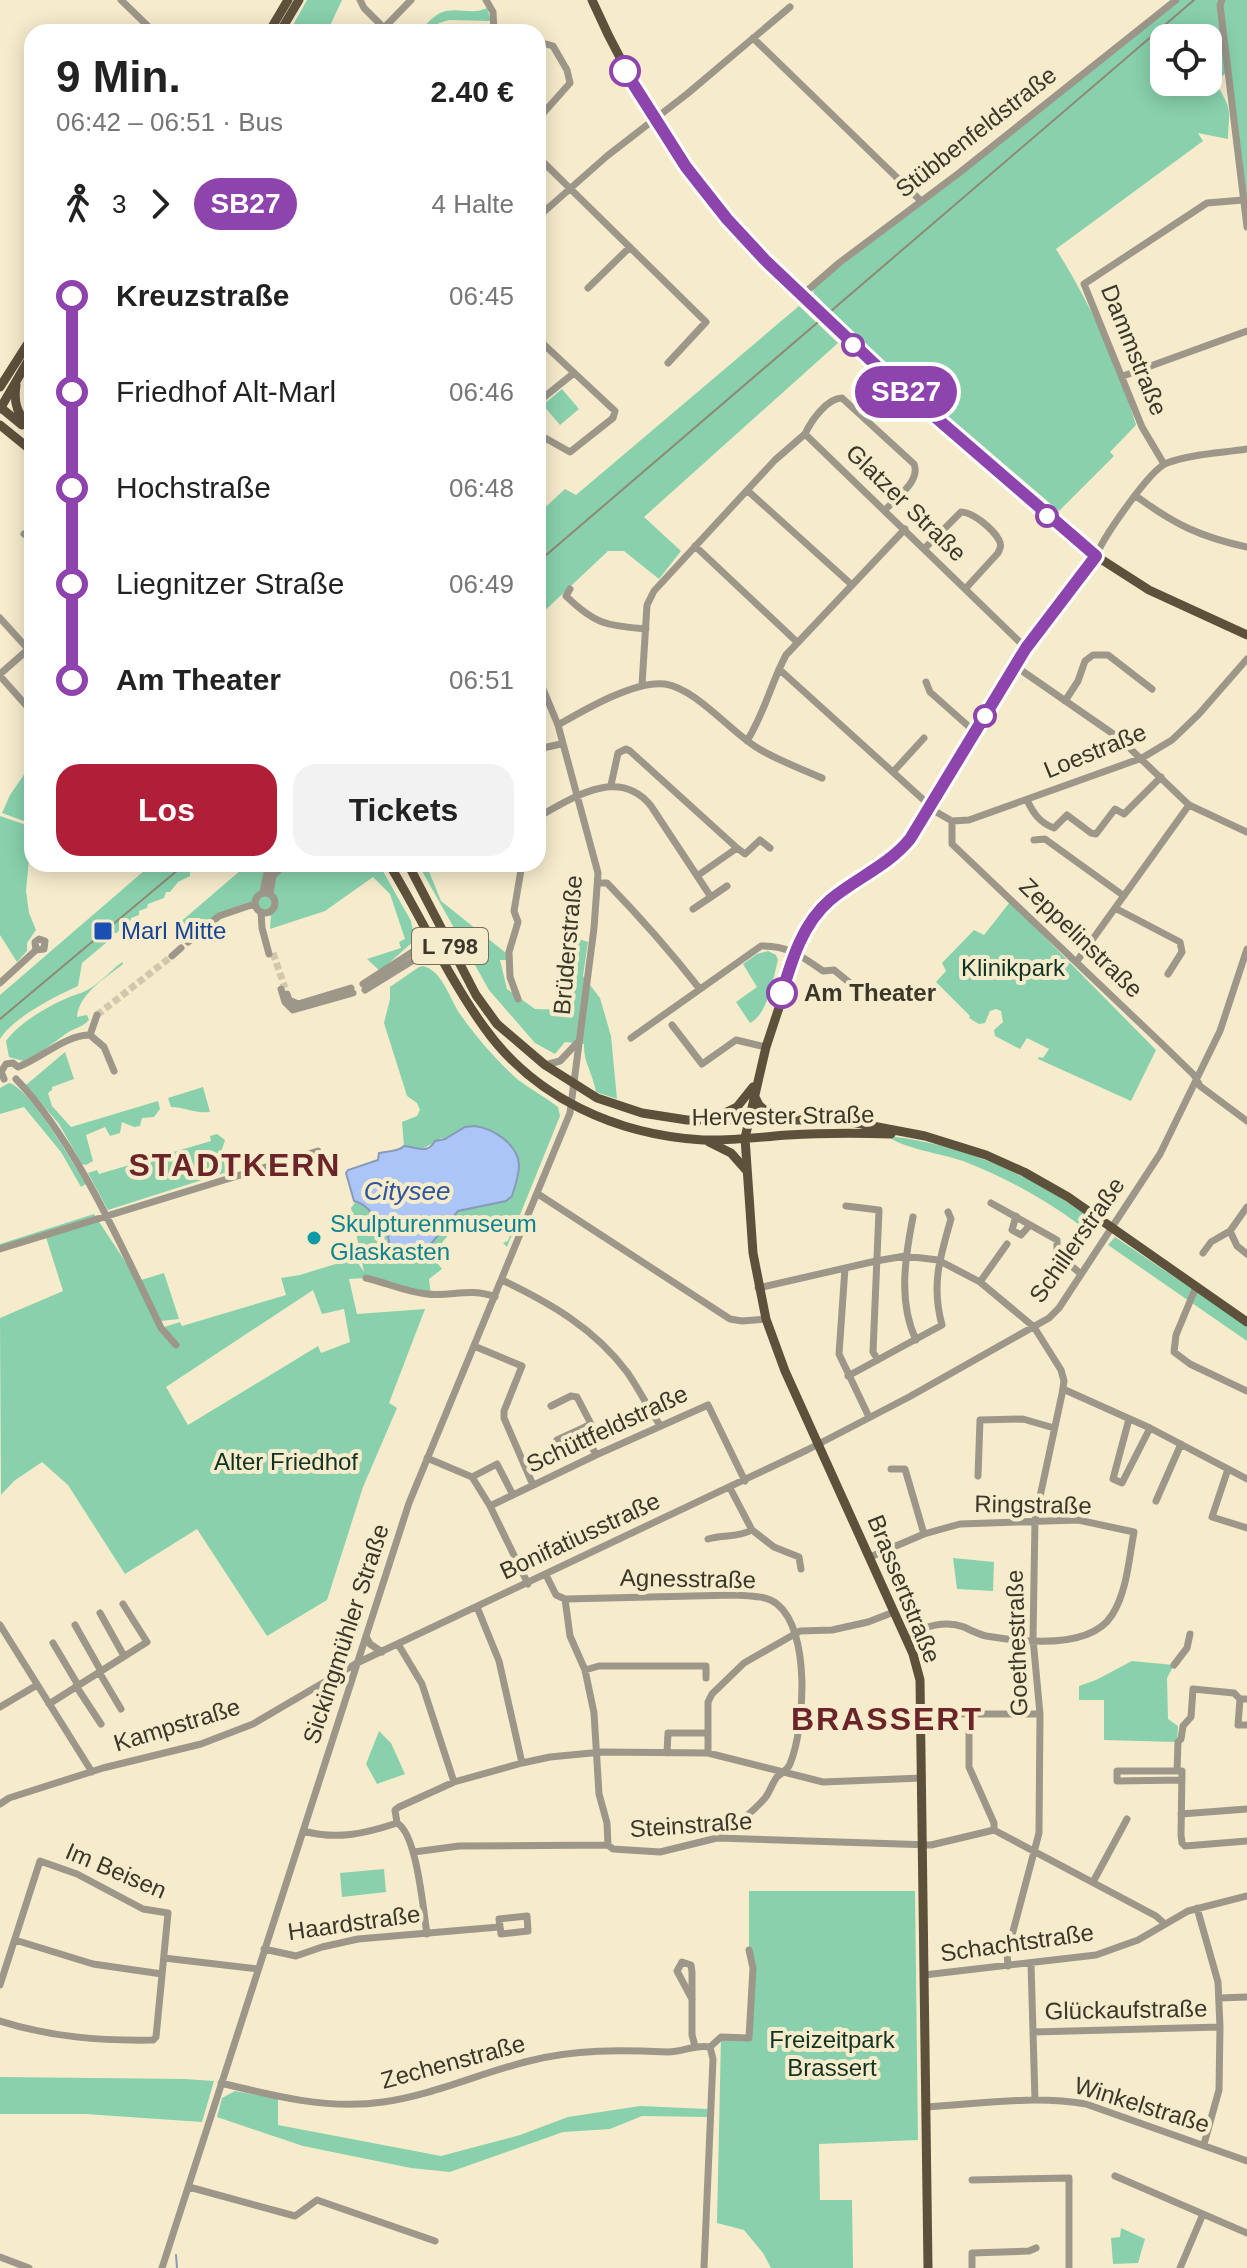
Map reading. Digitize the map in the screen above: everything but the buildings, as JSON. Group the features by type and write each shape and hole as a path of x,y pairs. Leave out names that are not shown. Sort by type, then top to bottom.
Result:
{"main road":[{"path":"274,24 288,0"},
{"path":"285,24 299,0"},
{"path":"592,0 618,58 686,167 727,219 801,296 1096,556 1157,594 1247,635"},
{"path":"0,387 24,350"},
{"path":"24,368 0,408 24,425"},
{"path":"16,381 15,405 24,422"},
{"path":"0,425 24,445"},
{"path":"0,438 13,439 24,446"},
{"name":"Brassertstraße","path":"928,2268 920,1680 905,1636 781,1361 766,1319 753,1253 745,1138 766,1047 796,951 808,926 821,909 901,850 931,807 1026,648 1096,556"},
{"name":"Hervester Straße","path":"393,872 468,1005 499,1047 526,1073 571,1105 643,1132 705,1140 809,1134 925,1136"},
{"name":"Hervester Straße","path":"412,872 476,995 497,1024 545,1065 597,1098 642,1113 705,1121 841,1120 925,1136 973,1150 1018,1169 1068,1197 1247,1322"},
{"path":"705,1121 737,1107 756,1083"},
{"path":"754,1095 759,1105 777,1121"},
{"name":"L 798","path":"705,1140 731,1153 747,1171"}],"street":[{"path":"121,0 146,24"},
{"path":"360,0 377,24"},
{"path":"388,24 411,0"},
{"path":"486,0 495,24"},
{"name":"Stübbenfeldstraße","path":"801,296 1176,0"},
{"path":"1222,0 1220,5 1247,227"},
{"path":"546,210 790,7"},
{"path":"753,38 920,200"},
{"path":"546,44 553,46 567,70 570,83 546,110"},
{"path":"546,165 706,322 668,363"},
{"name":"Dammstraße","path":"1164,464 1142,427 1084,284 1207,203 1243,200"},
{"path":"588,288 630,247"},
{"path":"1123,376 1247,331"},
{"path":"546,347 613,407 615,415 570,452 546,438"},
{"path":"546,396 574,373"},
{"path":"642,685 647,605 654,591 775,460 805,434 826,407 839,397 846,399 916,466 917,473 885,510"},
{"name":"Glatzer Straße","path":"805,434 1026,648"},
{"path":"1096,556 1111,529 1164,464 1247,449"},
{"path":"748,491 852,585"},
{"path":"1136,496 1173,523 1216,540 1247,547"},
{"path":"925,548 958,514 964,512 972,514 999,539 1001,547 998,553 966,588"},
{"path":"747,741 762,717 779,669 797,642 905,529"},
{"path":"695,546 797,642"},
{"path":"570,589 566,596 594,620 646,629"},
{"path":"0,618 24,642"},
{"path":"24,653 0,675 24,703"},
{"path":"1065,701 1078,681 1085,661 1100,654 1108,655 1152,689"},
{"name":"Loestraße","path":"952,821 969,820 1142,758 1172,740 1247,659"},
{"path":"1015,666 1142,758 1189,805 1247,832"},
{"path":"779,669 931,807 952,821"},
{"path":"926,682 930,692 975,732"},
{"path":"558,725 642,685 665,684 679,689 766,753 822,778"},
{"name":"Brüderstraße","path":"546,696 558,725 598,873 571,1105"},
{"path":"893,772 924,738"},
{"path":"546,747 561,744"},
{"path":"611,785 618,753 626,749 745,854 760,840 770,848"},
{"path":"1027,800 1035,815 1049,827 1054,828 1067,815 1096,834 1115,809 1124,814 1161,777"},
{"path":"546,812 576,795 611,785 631,791 646,799 711,897"},
{"path":"1077,961 1189,805"},
{"name":"Zeppelinstraße","path":"952,821 952,844 1077,961 1200,1086 1247,1121"},
{"path":"1034,840 1045,839 1124,896"},
{"path":"697,876 737,848"},
{"path":"268,872 266,893 275,904 264,912 262,928 271,953"},
{"path":"254,904 255,898 266,893 277,872"},
{"path":"518,999 510,977 509,952 518,922 514,911 521,872"},
{"path":"598,883 607,883 657,934 699,988"},
{"path":"693,909 727,886"},
{"path":"254,904 264,912"},
{"path":"188,942 219,916 254,904"},
{"path":"1115,908 1181,944 1182,952 1168,974"},
{"path":"364,987 444,936"},
{"path":"631,1038 761,946 778,945 796,951 823,971 834,970 861,992"},
{"path":"172,956 181,948"},
{"name":"Schillerstraße","path":"819,1443 1033,1326 1059,1308 1160,1154 1220,1031 1245,963 1247,949"},
{"path":"0,983 36,950"},
{"path":"283,991 289,1000 298,1004 352,991"},
{"path":"90,1035 97,1015"},
{"path":"672,1025 702,1064 736,1040 766,1047"},
{"path":"18,1067 16,1079 11,1082 2,1080 4,1066 10,1063 18,1067 44,1056 70,1039 90,1035"},
{"path":"90,1035 104,1047 114,1071"},
{"path":"545,1065 560,1061 579,1040"},
{"path":"16,1079 46,1116 106,1217 161,1328 176,1345"},
{"name":"Sickingmühler Straße","path":"162,2268 409,1503 538,1194 568,1120 571,1105"},
{"path":"0,1249 318,1151"},
{"path":"538,1194 730,1319 766,1319"},
{"path":"991,1203 1057,1240 1057,1254 1081,1274"},
{"path":"846,1206 879,1210 873,1352 878,1360"},
{"path":"1203,1253 1211,1242 1230,1231 1247,1207"},
{"path":"848,1376 942,1325 938,1311 938,1260 951,1219 948,1212"},
{"path":"1016,1216 1012,1230 1021,1235 1030,1225"},
{"path":"913,1217 905,1256 907,1321 916,1340"},
{"path":"1230,1231 1237,1246 1247,1254"},
{"path":"980,1282 1007,1244"},
{"path":"758,1288 905,1256 938,1260 980,1282 1033,1326 1061,1370 1063,1389 1150,1428 1247,1479"},
{"path":"845,1268 839,1354 869,1417"},
{"path":"366,1278 415,1293 442,1295 467,1291 495,1297"},
{"path":"502,1280 551,1304 599,1340 628,1373 660,1425"},
{"path":"1196,1287 1176,1335 1174,1352 1190,1364 1247,1391"},
{"path":"474,1346 522,1366 504,1418 533,1485"},
{"name":"Goethestraße","path":"1008,1966 1007,1954 1039,1833 1040,1714 1033,1639 1035,1520 1063,1389"},
{"path":"551,1406 574,1395 591,1424 557,1440"},
{"name":"Schüttfeldstraße","path":"490,1506 708,1405 745,1481"},
{"path":"978,1476 980,1420 1023,1419 1054,1428"},
{"path":"1129,1419 1113,1479 1122,1483 1150,1428"},
{"path":"583,1428 596,1455"},
{"name":"Bonifatiusstraße","path":"357,1663 745,1481 819,1443"},
{"path":"1156,1501 1181,1444"},
{"path":"427,1458 472,1477 490,1506 528,1584"},
{"path":"472,1477 497,1464 513,1495"},
{"path":"891,1469 905,1469 924,1534"},
{"path":"1228,1469 1212,1517 1247,1528"},
{"path":"730,1488 752,1530 774,1547 799,1557 801,1569"},
{"name":"Ringstraße","path":"870,1557 924,1534 960,1524 1078,1520 1134,1532 1120,1598 1106,1623 1088,1636 1067,1641 991,1637 973,1633 962,1626 935,1624 905,1636"},
{"path":"708,1539 738,1537 752,1530"},
{"path":"546,1575 556,1595 565,1599 570,1636 585,1670 594,1713 599,1794 607,1823 608,1845"},
{"name":"Agnesstraße","path":"565,1599 735,1595 761,1597 779,1605 795,1635 803,1705 798,1736 789,1768 778,1776 772,1789 753,1810 717,1838"},
{"path":"49,1704 147,1642 123,1604"},
{"path":"477,1607 499,1661 522,1763"},
{"path":"708,1753 708,1702 712,1694 744,1663 800,1631 850,1627 894,1612"},
{"path":"100,1613 124,1656"},
{"path":"0,1625 92,1772"},
{"path":"75,1625 121,1709"},
{"path":"1174,1665 1187,1648 1190,1634"},
{"path":"366,1636 370,1644 382,1652"},
{"path":"53,1643 101,1724"},
{"path":"398,1644 422,1684 454,1782"},
{"name":"Kampstraße","path":"0,1804 9,1798 92,1772 201,1744 240,1729 280,1710 357,1663"},
{"path":"585,1670 599,1666 706,1666 706,1679 712,1694"},
{"path":"332,1676 343,1680 349,1689"},
{"path":"0,1707 37,1685"},
{"path":"1247,1725 1238,1725 1244,1699 1234,1693 1193,1689 1191,1717 1185,1723 1178,1742 1182,1780 1182,1843 1190,1848 1247,1841"},
{"path":"921,1714 1040,1714"},
{"path":"969,1714 969,1767 994,1823 994,1830 1156,1916 1165,1924"},
{"path":"667,1753 668,1733 707,1733"},
{"path":"397,1823 395,1810 399,1807 454,1782 550,1757 597,1752 708,1753 823,1782 922,1778"},
{"path":"1179,1771 1117,1771 1117,1781 1182,1780"},
{"path":"1181,1814 1247,1809"},
{"path":"1093,1882 1127,1819"},
{"path":"303,1831 349,1836 397,1823 402,1826 414,1852 427,1934"},
{"name":"Steinstraße","path":"414,1852 459,1846 608,1845 613,1849 660,1852 717,1838 931,1845 994,1830"},
{"name":"Im Beisen","path":"0,1985 40,1861 77,1874 143,1909 168,1913 153,2040 74,2038 30,2031 0,2021"},
{"name":"Schachtstraße","path":"924,1975 1071,1959 1108,1951 1138,1940 1197,1908 1247,1896"},
{"path":"1197,1908 1218,1982 1220,2027 1219,2090 1204,2144"},
{"name":"Haardstraße","path":"264,1949 296,1956 358,1939 499,1927"},
{"path":"15,1940 93,1964 162,1974"},
{"name":"Zechenstraße","path":"221,2083 304,2100 342,2105 370,2104 568,2053 611,2049 679,2052 695,2046 710,2047 721,2037 749,2038 753,1968 749,1950"},
{"path":"164,1958 258,1969"},
{"path":"1031,1964 1035,2100"},
{"path":"1219,1998 1247,1997"},
{"path":"692,1999 695,2046"},
{"name":"Glückaufstraße","path":"1033,2032 1220,2027"},
{"path":"704,2268 713,2059 710,2047"},
{"name":"Winkelstraße","path":"926,2107 1035,2100 1086,2104 1247,2161"},
{"path":"1115,2176 1124,2186 1247,2233"},
{"path":"972,2180 1069,2178 1069,2268"},
{"path":"189,2187 295,2216 317,2200 435,2241"},
{"path":"1180,2268 1203,2214"},
{"path":"972,2268 972,2253 1029,2251 1036,2248"},
{"path":"0,2257 29,2268"}],"green space":[{"path":"307,0 342,0 331,24 294,24"},
{"path":"1180,0 1247,0 1247,208 1226,73 1222,76 1222,24 1150,24 1150,96 1222,94 1229,110 1228,139 1198,133 1203,141 1056,249 1102,334 1136,425 1110,452 1114,456 1059,511 857,338 813,292 815,286"},
{"path":"487,8 491,21 449,20 426,24 442,12"},
{"path":"799,306 838,343 644,517 681,551 659,579 624,551 608,551 546,609 546,507 565,489 576,495"},
{"path":"562,389 579,409 560,425 546,409 546,402"},
{"path":"24,775 24,821 2,813"},
{"path":"0,816 24,824 26,891 29,913 36,930 27,943 27,951 17,962 0,935"},
{"path":"143,872 190,872 190,876 166,892 164,898 139,911 139,915 113,933 113,937 82,963 78,986 25,1015 0,1039 0,995"},
{"path":"239,872 383,872 411,921 415,940 380,971 367,959 401,948 399,942 405,939 390,894 373,877 325,911 270,929 271,916 249,902 218,914 187,939 175,922 178,924"},
{"path":"423,872 429,872 441,901 506,953 507,960 500,960 507,989 535,1009 566,1010 570,986 562,970 579,939 588,942 583,976 600,998 611,1036 617,1099 596,1092 584,1044 565,1042 555,1054 535,1043 489,990"},
{"name":"Klinikpark","path":"1010,902 1156,1050 1131,1101 1038,1059 1043,1058 1049,1049 1027,1038 1020,1049 995,1036 994,1030 1003,1022 1001,1011 990,1011 985,1023 979,1024 969,1018 936,982 946,971 942,963 974,930 984,935"},
{"path":"768,951 778,960 774,977 761,1012 750,1023 736,1002 757,987 743,964 757,954"},
{"path":"122,962 83,1001 77,1017 87,1015 87,1022 23,1061 9,1057 6,1041 30,1018 62,1000 87,991"},
{"name":"Alter Friedhof","path":"419,967 436,973 460,1014 487,1048 517,1079 558,1107 560,1116 507,1247 503,1243 508,1241 510,1235 503,1216 486,1220 483,1215 459,1227 441,1244 435,1260 442,1269 429,1279 431,1295 366,1278 349,1279 357,1314 425,1309 389,1403 397,1408 363,1487 327,1600 267,1636 197,1529 125,1574 68,1485 42,1462 14,1481 1,1495 0,1318 63,1291 45,1234 0,1249 0,1244 94,1214 136,1278 161,1328 180,1322 182,1326 286,1295 281,1278 355,1258 364,1272 351,1208 357,1200 372,1211 387,1230 388,1248 393,1255 415,1263 453,1214 471,1206 509,1199 516,1184 519,1162 502,1138 483,1127 471,1127 441,1138 421,1150 404,1146 402,1122 417,1116 420,1110 417,1103 407,1096 384,1023 390,987","holes":["313,1290 322,1314 344,1309 350,1342 321,1353 318,1346 188,1425 166,1387"]},
{"path":"65,1052 74,1079 52,1087 48,1093 52,1106 71,1127 158,1101 160,1109 154,1117 142,1118 140,1126 122,1122 120,1133 110,1136 105,1127 86,1135 93,1161 86,1165 82,1164 59,1124 26,1085"},
{"path":"9,1083 18,1088 39,1111 86,1184 81,1187 61,1152 24,1107 0,1114 0,1088"},
{"path":"203,1087 210,1112 171,1107 168,1098"},
{"path":"217,1134 225,1140 221,1152 227,1172 108,1210 88,1173 97,1170 99,1174 211,1141 210,1136"},
{"path":"888,1136 918,1140 973,1155 1025,1178 1100,1224 1093,1235 1047,1203 998,1176 963,1161 902,1144"},
{"path":"1115,1237 1247,1326 1247,1341 1108,1245"},
{"path":"164,1273 179,1319 161,1321 141,1280"},
{"path":"953,1558 994,1562 993,1591 957,1589"},
{"path":"1132,1661 1174,1665 1167,1678 1168,1719 1178,1726 1177,1742 1104,1740 1104,1700 1079,1700 1079,1686"},
{"path":"379,1731 391,1743 405,1774 377,1784 366,1764"},
{"path":"384,1869 386,1892 342,1897 340,1873"},
{"name":"Freizeitpark Brassert","path":"749,1891 915,1891 918,2140 819,2144 820,2200 852,2200 853,2268 771,2268 744,2230 717,2223 721,2037 749,2038 753,1968 749,1950"},
{"path":"0,2077 214,2081 202,2122 85,2114 0,2114"},
{"path":"235,2091 278,2099 278,2125 441,2156 520,2135 568,2117 640,2106 708,2109 707,2117 642,2116 610,2129 563,2132 450,2172 411,2168 303,2146 217,2117 222,2098"},
{"path":"1121,2228 1145,2239 1138,2263 1113,2264 1111,2238 1120,2237"}],"water":[{"name":"Citysee","path":"474,1126 503,1138 518,1157 519,1169 512,1196 506,1201 458,1211 416,1262 396,1257 391,1250 387,1231 364,1206 354,1201 346,1173 378,1160 379,1153 404,1146 429,1148 435,1141"}],"waterway":[{"path":"176,2255 177,2268"}],"tunnel":[{"path":"273,953 285,988"},
{"path":"97,1015 172,956"}],"railway":[{"path":"546,555 1194,0"},
{"path":"0,1019 175,872"}],"bus line":[{"name":"SB27","path":"625,71 686,167 727,219 765,260 882,371 1096,556 1026,648 910,839 888,861 830,900 808,926 782,993"}],"place":[{"name":"Marl Mitte","path":"103,931"},
{"name":"Am Theater","path":"782,993"},
{"name":"Skulpturenmuseum Glaskasten","path":"314,1238"}],"district":[{"name":"STADTKERN","path":"235,1165"},
{"name":"BRASSERT","path":"887,1719"}]}
